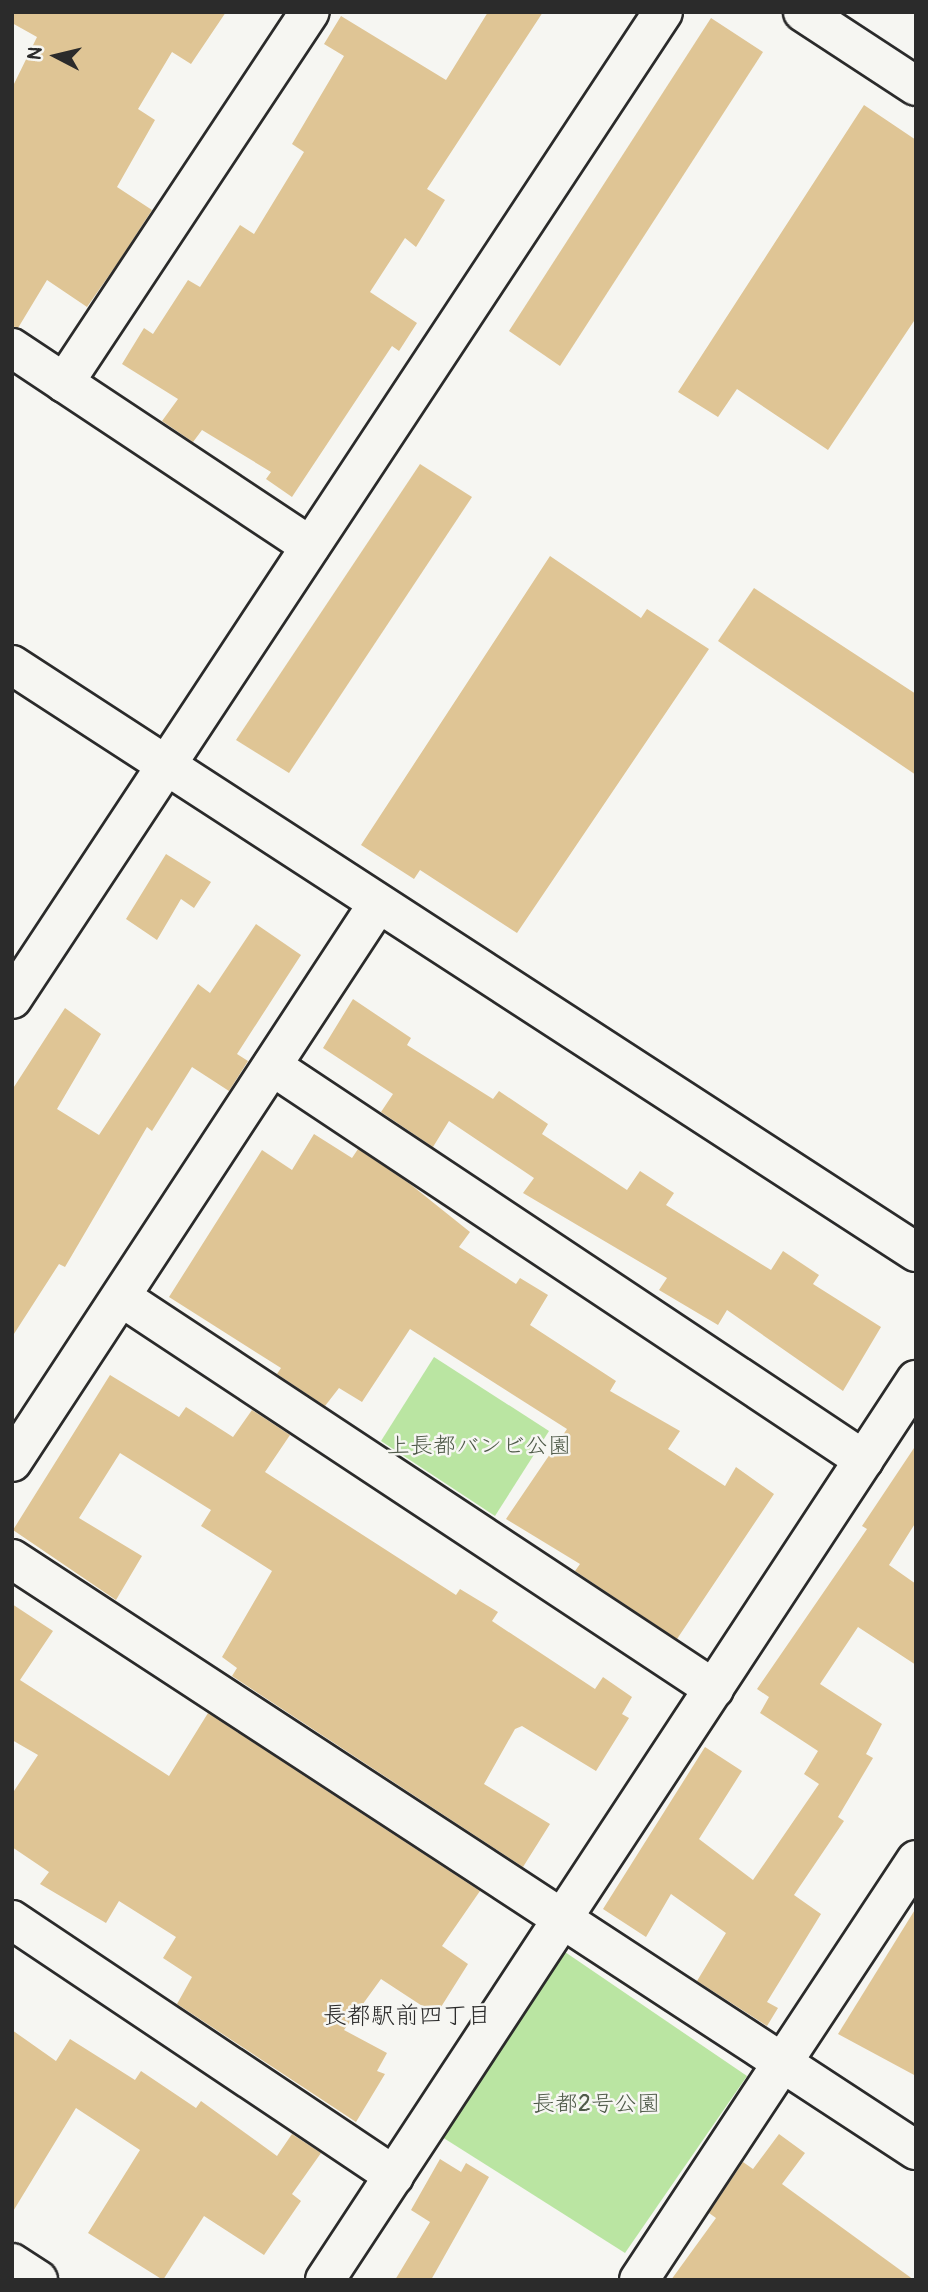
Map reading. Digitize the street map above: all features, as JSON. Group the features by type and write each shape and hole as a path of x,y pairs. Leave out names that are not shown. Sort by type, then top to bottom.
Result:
{"street":[{"path":"64,383 310,12"},
{"path":"12,999 663,12"},
{"path":"803,12 916,86"},
{"path":"12,348 310,546"},
{"path":"12,665 377,905 916,1252"},
{"path":"12,1462 377,905"},
{"path":"272,1066 864,1460"},
{"path":"121,1297 714,1689"},
{"path":"325,2280 564,1920 916,1380"},
{"path":"12,1559 916,2150"},
{"path":"639,2280 786,2065 916,1860"},
{"path":"12,1920 394,2176"},
{"path":"12,2263 38,2280"}],"green space":[{"name":"上長都バンビ公園","path":"434,1357 549,1431 495,1516 381,1441"},
{"name":"長都2号公園","path":"565,1952 747,2076 625,2253 442,2137"}],"building":[{"path":"12,12 226,12 191,64 172,52 138,109 155,120 117,187 152,210 119,261 87,307 47,280 18,328 12,326 12,88 37,37 12,23"},
{"path":"488,12 543,12 427,189 445,200 416,247 405,238 370,292 417,323 399,351 392,346 292,497 266,479 271,472 202,430 193,442 162,421 178,399 122,364 144,328 153,334 188,280 200,287 240,225 254,234 304,152 292,144 344,56 324,44 341,16 446,80"},
{"path":"711,18 763,52 560,366 509,331"},
{"path":"864,105 916,140 916,318 828,450 737,389 718,417 678,392"},
{"path":"420,464 472,497 289,773 236,740"},
{"path":"550,556 641,618 647,609 709,649 517,933 420,870 414,879 361,845"},
{"path":"754,588 916,694 916,775 718,641"},
{"path":"166,854 211,882 194,908 181,899 157,940 126,919"},
{"path":"256,924 301,955 237,1054 248,1061 229,1091 192,1067 152,1131 147,1127 65,1267 59,1264 12,1337 12,1090 65,1008 101,1034 57,1109 99,1135 198,984 210,993"},
{"path":"353,999 411,1038 407,1045 493,1099 499,1091 548,1124 542,1134 627,1190 640,1171 674,1193 666,1205 771,1270 783,1251 819,1275 813,1284 881,1327 843,1391 727,1310 718,1325 659,1290 667,1278 523,1193 534,1178 449,1121 433,1147 381,1112 393,1094 323,1048"},
{"path":"314,1134 352,1158 358,1149 410,1184 470,1232 459,1247 516,1284 520,1278 548,1295 530,1325 616,1381 610,1391 680,1431 668,1449 725,1486 736,1467 774,1494 677,1639 575,1571 580,1564 506,1519 567,1429 410,1329 362,1402 339,1388 325,1406 277,1374 281,1368 169,1297 262,1150 292,1170"},
{"path":"110,1375 179,1417 186,1407 233,1437 252,1410 290,1435 265,1472 456,1595 460,1589 498,1612 492,1621 595,1689 603,1677 632,1697 622,1714 629,1718 596,1771 522,1726 515,1729 484,1784 550,1824 523,1867 232,1676 237,1668 222,1657 272,1571 201,1526 211,1510 120,1453 79,1518 142,1556 116,1600 13,1530"},
{"path":"916,1445 916,1522 889,1565 916,1584 916,1665 858,1627 820,1684 882,1724 866,1754 873,1758 838,1817 844,1821 794,1895 821,1914 767,2002 778,2008 767,2026 697,1981 726,1933 671,1894 646,1937 603,1909 705,1747 742,1771 699,1839 753,1880 819,1784 804,1774 818,1751 760,1713 769,1697 757,1689 867,1529 862,1526"},
{"path":"12,1604 53,1631 20,1680 169,1776 208,1713 480,1891 442,1946 468,1964 436,2015 381,1979 344,2030 387,2053 377,2071 385,2074 356,2122 177,2004 192,1977 163,1958 176,1937 119,1901 106,1923 40,1884 49,1872 12,1847 12,1794 38,1755 12,1740"},
{"path":"916,1908 916,2076 838,2034"},
{"path":"12,2030 56,2061 70,2039 135,2080 141,2071 196,2108 201,2101 277,2156 292,2134 321,2153 292,2194 301,2201 264,2255 204,2216 163,2280 88,2233 140,2150 76,2108 12,2213"},
{"path":"779,2134 805,2153 782,2184 914,2280 671,2280 716,2218 709,2213 743,2162 753,2169"},
{"path":"440,2159 461,2172 466,2163 489,2177 431,2280 395,2280 430,2222 411,2210"}],"district":[{"name":"長都駅前四丁目","path":"407,2016"}]}
